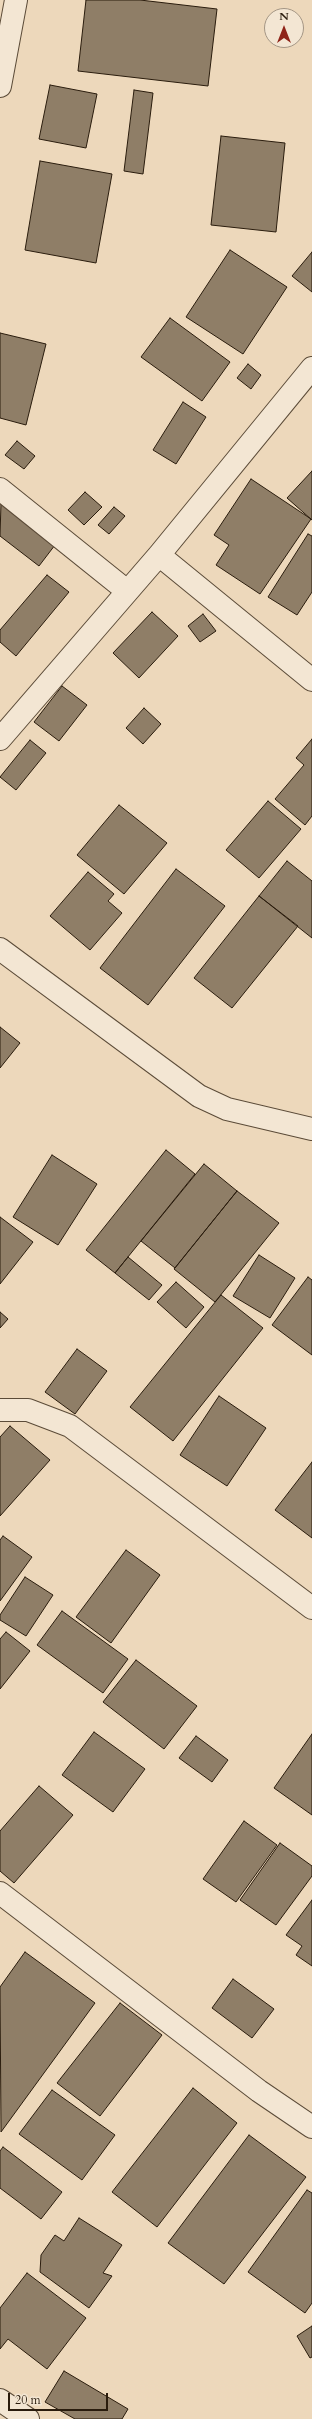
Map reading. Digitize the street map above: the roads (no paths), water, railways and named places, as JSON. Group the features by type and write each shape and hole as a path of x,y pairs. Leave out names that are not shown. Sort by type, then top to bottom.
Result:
{"street":[{"path":"0,86 16,0"},
{"path":"0,739 159,555 312,368"},
{"path":"0,489 127,591"},
{"path":"159,555 312,680"},
{"path":"0,949 199,1096 227,1109 312,1129"},
{"path":"0,1410 28,1410 70,1426 312,1608"},
{"path":"0,1893 259,2091 312,2127"},
{"path":"0,2400 28,2419"}]}
